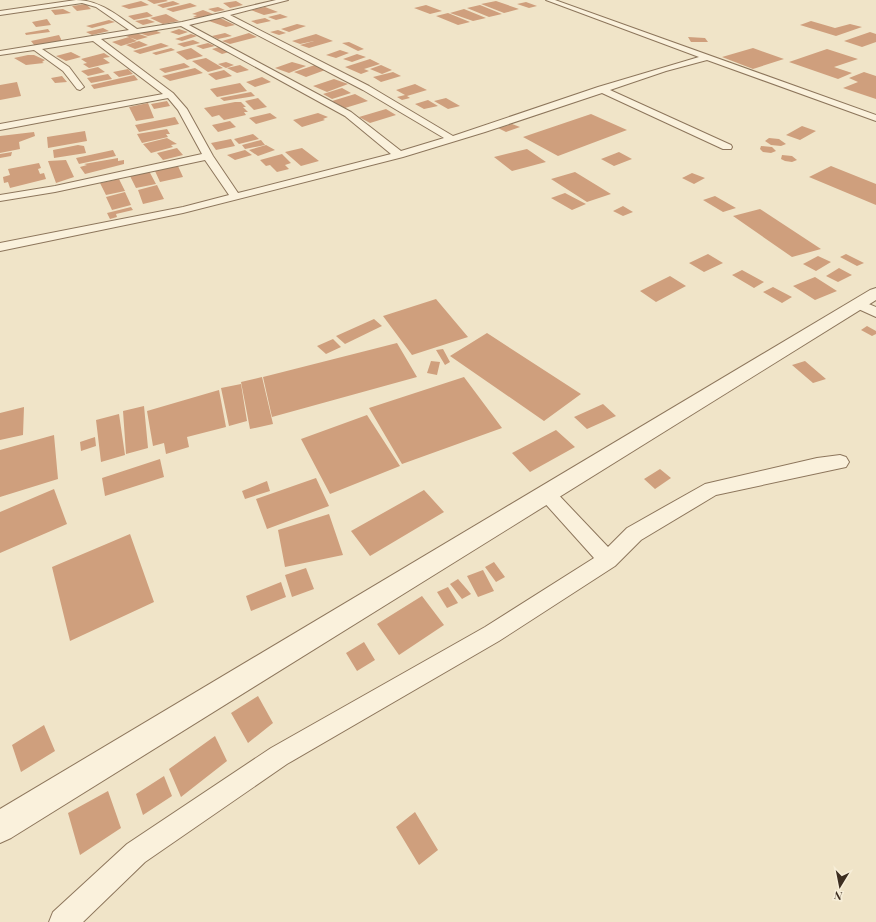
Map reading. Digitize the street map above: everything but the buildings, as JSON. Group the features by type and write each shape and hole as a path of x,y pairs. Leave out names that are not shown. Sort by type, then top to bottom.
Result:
{"street":[{"path":"0,13 81,0 98,6 135,31"},
{"path":"0,53 182,24 285,0"},
{"path":"549,0 876,118"},
{"path":"223,14 366,88 452,139"},
{"path":"182,24 348,114 399,155"},
{"path":"94,38 170,94 182,109 208,156 236,197"},
{"path":"36,48 66,69 80,87"},
{"path":"0,246 162,215 399,155 452,139 663,68 707,57"},
{"path":"601,89 727,147"},
{"path":"0,127 170,94"},
{"path":"0,198 48,190 208,156"},
{"path":"0,827 547,494 870,303"},
{"path":"62,922 136,853 279,756 492,634 608,560 634,534 711,489 817,465 840,462"},
{"path":"547,494 608,560"}]}
